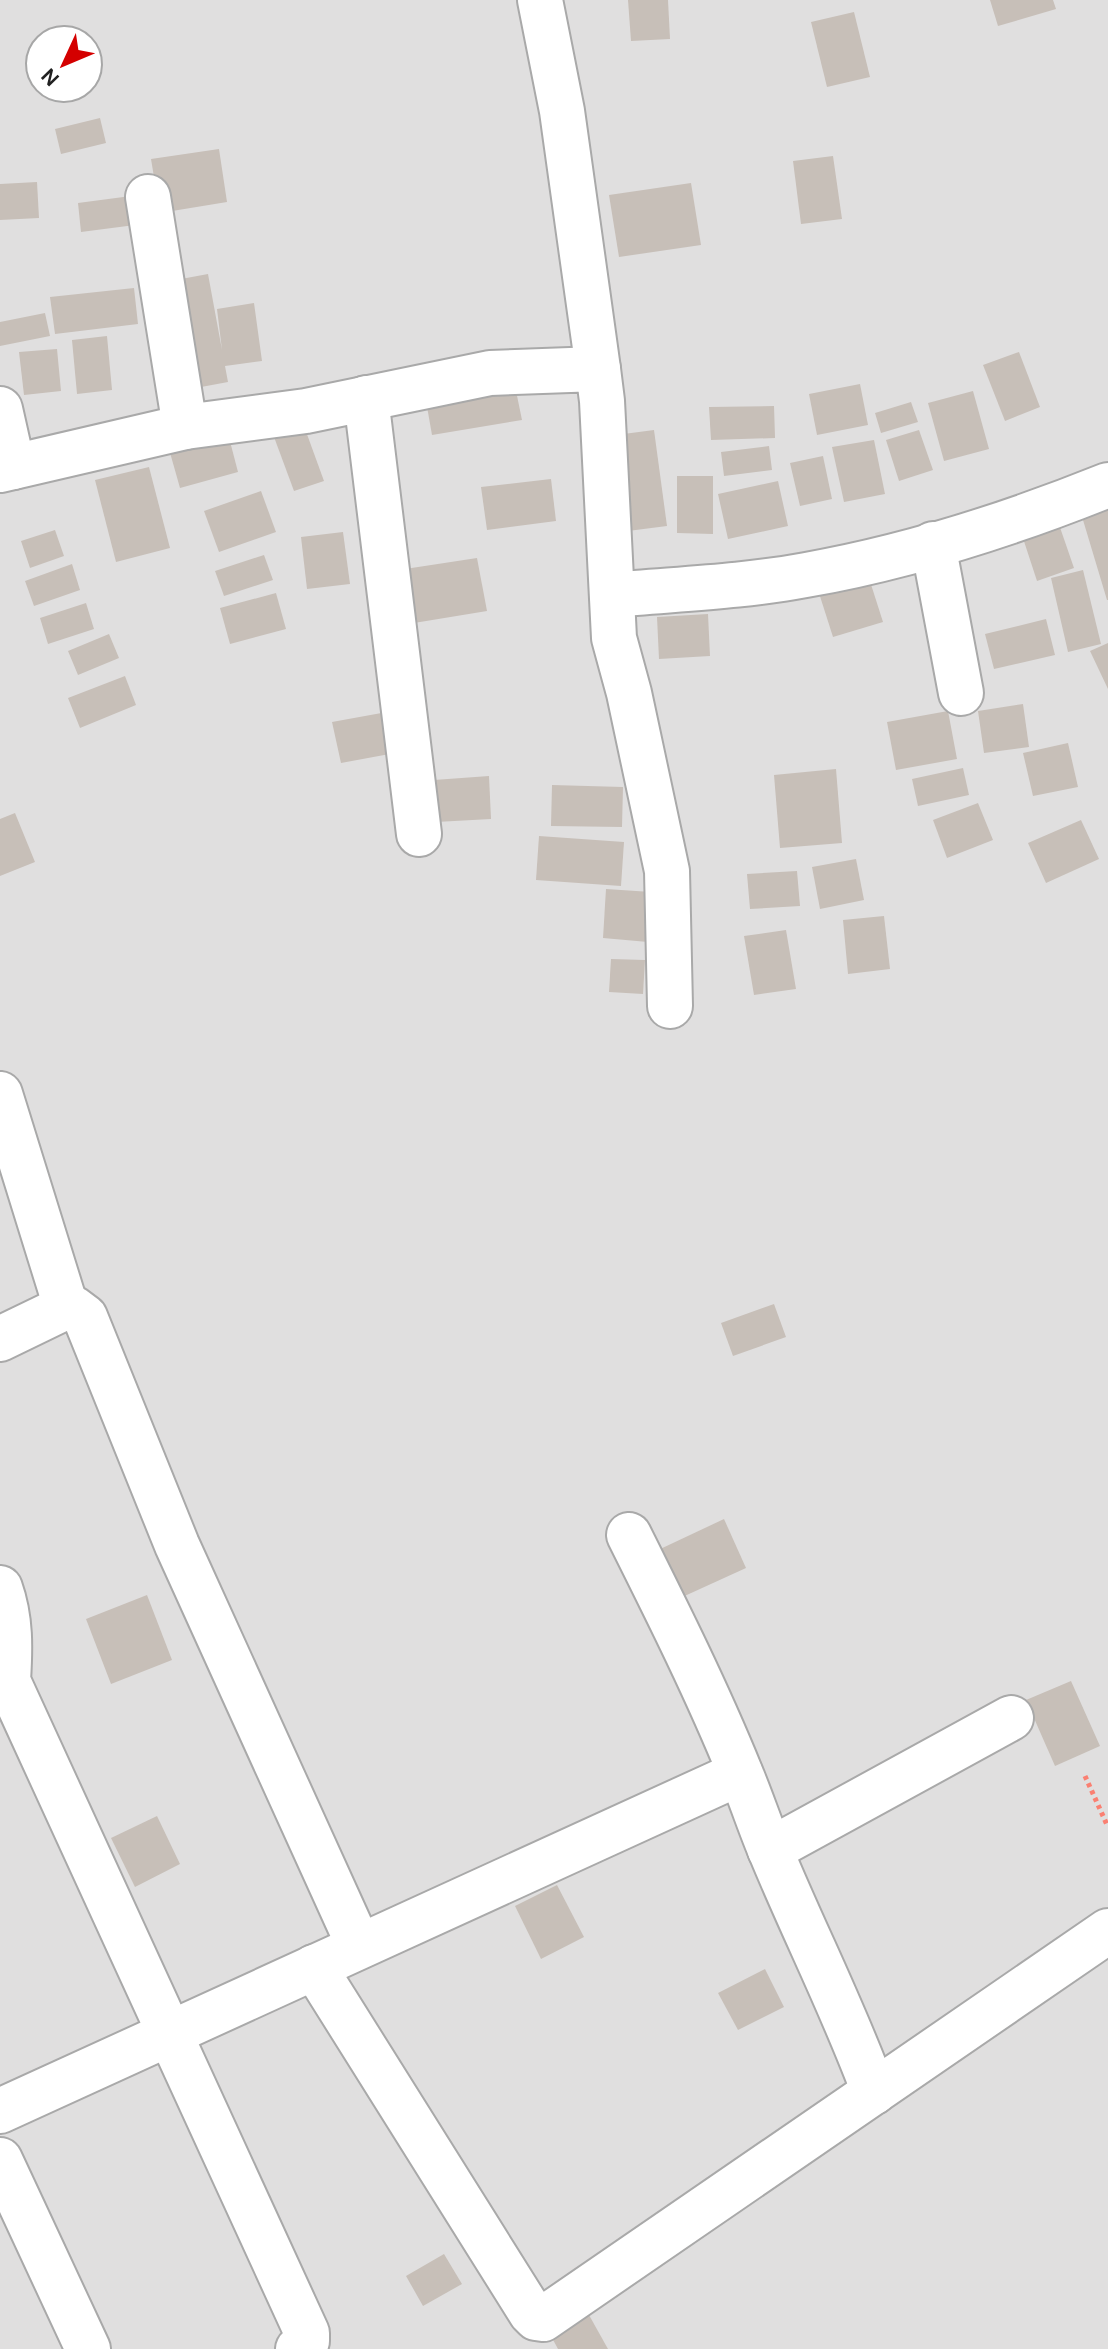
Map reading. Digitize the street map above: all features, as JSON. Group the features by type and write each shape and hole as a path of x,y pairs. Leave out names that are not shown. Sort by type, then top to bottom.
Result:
{"street":[{"path":"540,0 562,111 602,401 614,638 629,693 667,871 670,1006"},
{"path":"148,197 185,427"},
{"path":"0,409 7,468 185,427 306,411 490,373 598,369"},
{"path":"366,398 419,834"},
{"path":"612,595 802,576 887,559 1108,485"},
{"path":"933,544 961,693"},
{"path":"0,1094 66,1307"},
{"path":"0,1339 66,1307 80,1312 91,1330 177,1545 359,1946"},
{"path":"629,1535 686,1649 825,1979 856,2042 874,2092"},
{"path":"0,1588 10,1627 8,1681 307,2333 305,2346"},
{"path":"770,1850 1011,1718"},
{"path":"0,2111 740,1773"},
{"path":"314,1967 536,2318 543,2319 1108,1931"},
{"path":"0,2160 88,2349"}],"path":[{"path":"1085,1776 1108,1827"}],"shaded area":[{"path":"0,0 1108,0 1108,2349 0,2349"}],"building":[{"path":"628,0 668,0 670,39 631,41"},
{"path":"990,0 1053,0 1056,9 998,26"},
{"path":"854,12 870,77 827,87 811,22"},
{"path":"100,118 106,143 61,154 55,129"},
{"path":"219,149 227,202 160,213 151,159"},
{"path":"833,156 842,219 801,224 793,161"},
{"path":"37,182 39,218 0,220 0,184"},
{"path":"691,183 701,245 619,257 609,195"},
{"path":"131,196 135,225 81,232 78,203"},
{"path":"208,274 222,350 217,309 254,303 262,361 225,366 228,382 185,390 165,282"},
{"path":"134,288 138,324 55,334 50,297"},
{"path":"45,313 50,336 0,346 0,322"},
{"path":"107,336 112,390 77,394 72,340"},
{"path":"57,349 61,391 24,395 19,352"},
{"path":"1019,352 1040,407 1005,421 983,365"},
{"path":"860,384 868,425 817,435 809,394"},
{"path":"515,386 522,420 432,435 426,401"},
{"path":"973,391 989,449 944,461 928,403"},
{"path":"911,402 918,422 881,433 875,413"},
{"path":"774,406 775,438 711,440 709,407"},
{"path":"226,426 238,472 180,488 167,442"},
{"path":"304,426 324,481 294,491 274,437"},
{"path":"654,430 667,526 628,531 616,435"},
{"path":"919,430 933,470 899,481 886,440"},
{"path":"874,440 885,494 844,502 832,447"},
{"path":"769,446 772,470 724,476 721,452"},
{"path":"823,456 832,499 800,506 790,463"},
{"path":"149,467 170,548 116,562 95,480"},
{"path":"677,476 713,476 713,534 677,533"},
{"path":"551,479 556,521 487,530 481,487"},
{"path":"778,481 788,526 728,539 718,494"},
{"path":"261,491 276,532 219,552 204,511"},
{"path":"1108,502 1108,600 1107,600 1080,510"},
{"path":"1054,510 1074,568 1037,581 1018,523"},
{"path":"55,530 64,556 30,568 21,541"},
{"path":"343,532 350,584 307,589 301,537"},
{"path":"264,555 273,580 224,596 215,571"},
{"path":"477,558 487,611 414,623 405,569"},
{"path":"72,564 80,590 34,606 25,581"},
{"path":"1083,570 1101,644 1068,652 1051,578"},
{"path":"868,575 883,622 833,637 818,590"},
{"path":"276,593 286,629 230,644 220,608"},
{"path":"86,603 94,629 48,644 40,618"},
{"path":"708,614 710,656 659,659 657,617"},
{"path":"1046,619 1055,655 994,669 985,634"},
{"path":"109,634 119,658 78,675 68,651"},
{"path":"1108,643 1108,689 1090,651"},
{"path":"125,676 136,705 80,728 68,698"},
{"path":"1023,704 1029,747 984,753 978,711"},
{"path":"948,711 957,759 896,770 887,722"},
{"path":"387,712 395,753 341,763 332,722"},
{"path":"1068,743 1078,787 1033,796 1023,753"},
{"path":"963,768 969,795 918,806 912,779"},
{"path":"836,769 842,843 780,848 774,775"},
{"path":"489,776 491,819 436,822 434,780"},
{"path":"552,785 623,787 622,827 551,826"},
{"path":"978,803 993,840 947,858 933,820"},
{"path":"15,813 35,862 0,876 0,819"},
{"path":"1081,820 1099,859 1046,883 1028,843"},
{"path":"539,836 624,842 621,886 536,880"},
{"path":"856,859 864,900 820,909 812,867"},
{"path":"797,871 800,906 750,909 747,874"},
{"path":"606,889 651,892 648,942 603,938"},
{"path":"884,916 890,969 848,974 843,920"},
{"path":"786,930 796,989 754,995 744,936"},
{"path":"611,959 645,960 643,994 609,992"},
{"path":"774,1304 786,1337 733,1356 721,1323"},
{"path":"724,1519 746,1568 678,1599 656,1551"},
{"path":"147,1595 172,1660 111,1684 86,1619"},
{"path":"1071,1681 1100,1746 1055,1766 1026,1700"},
{"path":"157,1816 180,1864 135,1887 111,1838"},
{"path":"557,1885 584,1937 541,1959 515,1906"},
{"path":"765,1969 784,2007 738,2030 718,1993"},
{"path":"444,2254 462,2284 423,2306 406,2276"},
{"path":"589,2315 608,2349 558,2349 551,2336"}]}
